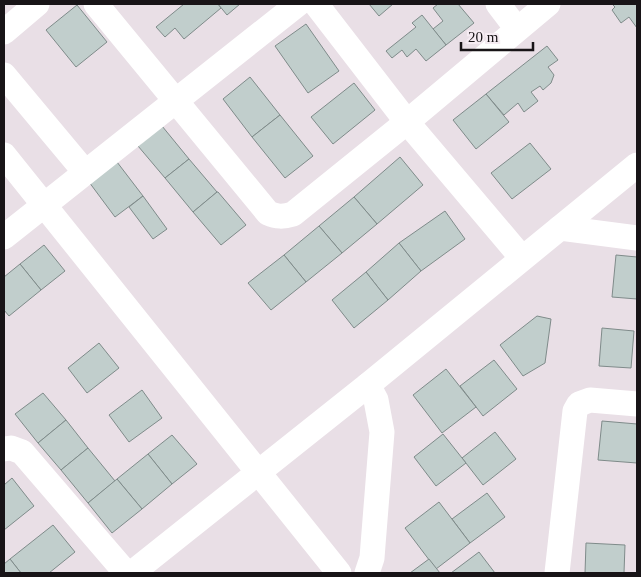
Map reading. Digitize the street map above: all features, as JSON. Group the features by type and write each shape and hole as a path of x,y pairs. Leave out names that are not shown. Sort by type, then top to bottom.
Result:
{"street":[{"path":"4,32 37,4"},
{"path":"96,4 268,213 284,217 293,214 548,4"},
{"path":"4,237 298,4"},
{"path":"316,4 406,122 522,258"},
{"path":"498,4 517,29"},
{"path":"4,75 86,172"},
{"path":"4,155 339,573"},
{"path":"132,573 368,385 637,165"},
{"path":"560,228 637,238"},
{"path":"367,573 374,545 382,432 376,400 368,385"},
{"path":"557,573 575,411 579,404 590,400 637,404"},
{"path":"4,450 11,448 22,452 126,573"}],"building":[{"path":"184,4 218,4 221,8 184,39 175,28 165,37 156,27"},
{"path":"218,4 240,4 227,15"},
{"path":"369,4 393,4 379,16"},
{"path":"438,4 458,4 474,23 446,45 433,29 443,21 433,8"},
{"path":"612,4 637,4 637,28 629,17 621,23 612,10 615,7"},
{"path":"77,5 107,42 76,67 46,30"},
{"path":"422,15 446,45 426,61 416,49 407,57 402,50 392,58 386,51 416,27 412,23"},
{"path":"306,24 339,71 308,93 275,46"},
{"path":"547,46 558,60 548,67 554,75 551,83 543,90 540,86 531,92 538,101 524,112 518,103 504,115 486,94"},
{"path":"250,77 280,115 252,137 223,99"},
{"path":"354,83 375,110 333,144 311,117"},
{"path":"486,94 509,122 476,149 453,120"},
{"path":"280,115 313,156 285,178 252,137"},
{"path":"162,126 189,159 165,178 138,146"},
{"path":"530,143 551,169 512,199 491,173"},
{"path":"400,157 423,185 377,224 354,197"},
{"path":"189,159 217,192 193,212 165,178"},
{"path":"117,162 143,196 115,217 89,182"},
{"path":"217,192 246,225 221,245 193,212"},
{"path":"143,196 167,229 153,239 129,207"},
{"path":"354,197 377,224 342,253 319,226"},
{"path":"445,211 465,239 421,271 399,243"},
{"path":"319,226 342,253 306,282 284,255"},
{"path":"399,243 421,271 388,300 366,272"},
{"path":"44,245 65,271 41,290 20,264"},
{"path":"284,255 306,282 271,310 248,283"},
{"path":"616,255 637,257 637,299 612,297"},
{"path":"20,264 41,290 9,316 4,310 4,277"},
{"path":"366,272 388,300 354,328 332,300"},
{"path":"537,316 551,319 545,363 523,376 500,345"},
{"path":"602,328 634,331 631,368 599,366"},
{"path":"99,343 119,368 87,393 68,368"},
{"path":"494,360 517,389 483,416 460,386"},
{"path":"446,369 476,407 442,433 413,395"},
{"path":"142,390 162,418 129,442 109,415"},
{"path":"43,393 66,420 38,443 15,414"},
{"path":"66,420 88,448 61,470 38,443"},
{"path":"602,421 637,424 637,463 598,460"},
{"path":"495,432 516,459 483,485 462,458"},
{"path":"443,434 466,463 436,486 414,457"},
{"path":"172,435 197,464 172,484 148,454"},
{"path":"88,448 115,481 88,503 61,470"},
{"path":"148,454 172,484 142,509 117,479"},
{"path":"12,478 34,506 4,530 4,485"},
{"path":"117,479 142,509 112,533 88,503"},
{"path":"487,493 505,517 470,543 452,519"},
{"path":"439,502 470,543 436,569 405,528"},
{"path":"53,525 75,552 49,573 21,573 10,559"},
{"path":"586,543 625,545 624,573 585,573"},
{"path":"479,552 495,573 451,573"},
{"path":"10,559 21,573 4,573 4,564"},
{"path":"429,559 440,573 410,573"}]}
